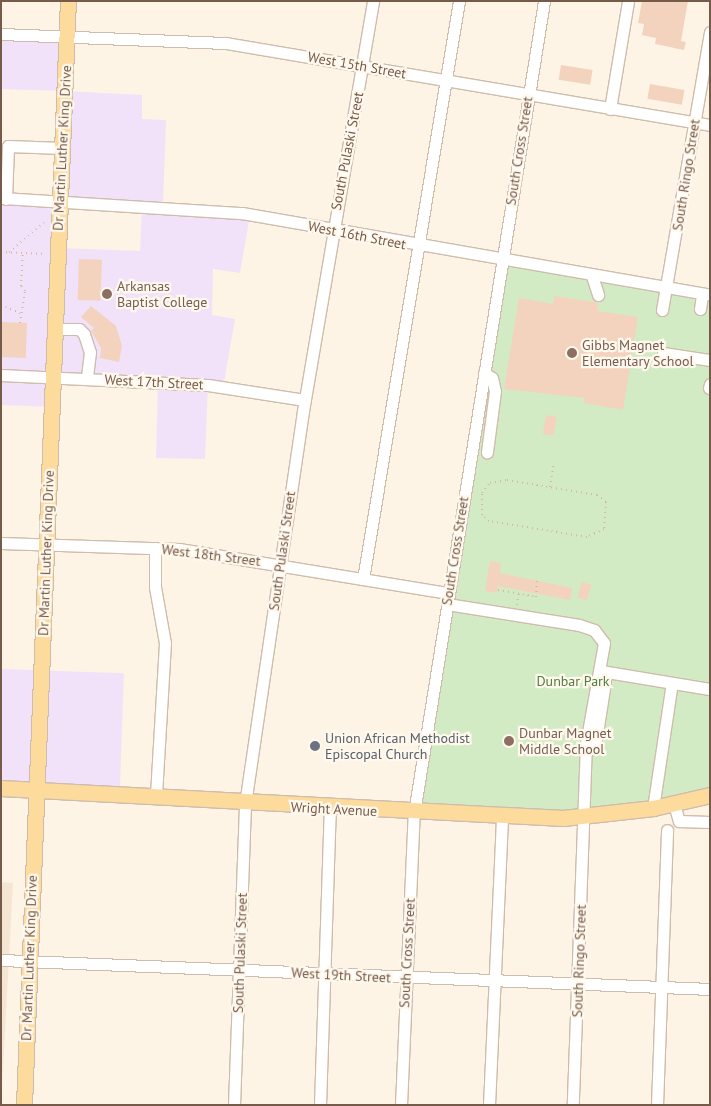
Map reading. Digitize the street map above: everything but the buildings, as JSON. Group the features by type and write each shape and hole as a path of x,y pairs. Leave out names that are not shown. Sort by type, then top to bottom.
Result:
{"main road":[{"name":"Dr Martin Luther King Drive","path":"24,1105 34,790 47,546 68,1"},
{"name":"Wright Avenue","path":"1,788 156,796 330,809 502,816 581,817 665,806 710,795"}],"street":[{"name":"South Pulaski Street","path":"234,1105 245,804 305,400 373,1"},
{"path":"363,579 420,248 458,1"},
{"name":"South Cross Street","path":"401,1105 414,812 544,1"},
{"path":"610,109 628,1"},
{"name":"South Ringo Street","path":"662,310 668,288 710,32"},
{"name":"West 15th Street","path":"1,34 226,43 529,96 710,125"},
{"path":"4,198 4,146 62,148"},
{"name":"West 16th Street","path":"4,198 210,209 333,229 420,248 706,295"},
{"path":"592,276 598,294"},
{"path":"700,309 706,295"},
{"path":"54,329 84,334 90,352 87,378"},
{"path":"663,353 710,360"},
{"path":"471,450 490,453 495,391 492,378 484,373"},
{"name":"West 17th Street","path":"1,375 53,376 208,385 305,400"},
{"path":"709,388 710,384"},
{"name":"West 18th Street","path":"1,543 47,546 155,548 280,565 363,579 594,630 604,643 601,674"},
{"path":"155,548 155,587 165,643 156,796"},
{"path":"601,674 710,689"},
{"name":"South Ringo Street","path":"573,1105 578,984 581,817 589,750 586,743 594,690 601,674"},
{"path":"672,683 665,806 679,821 710,822"},
{"path":"320,1105 326,974 330,809"},
{"path":"488,1105 502,816"},
{"path":"657,1105 667,830"},
{"name":"West 19th Street","path":"1,960 406,979 710,989"}],"path":[{"path":"9,252 48,219"},
{"path":"1,252 46,254"},
{"path":"20,323 20,312 26,291 21,286 23,253"},
{"path":"1,305 20,312"},
{"path":"550,487 554,463"},
{"path":"507,480 550,487 597,495 606,502 604,529 587,537 489,521 482,515 482,493 490,483 507,480"},
{"path":"498,590 536,597 537,577"}],"shaded area":[{"path":"1,34 67,37 64,91 1,89"},
{"name":"Arkansas Baptist College","path":"64,91 142,95 142,119 166,120 163,206 250,215 240,273 213,269 212,315 235,319 223,388 208,385 205,459 156,458 158,382 53,376 51,407 1,405 1,198 60,200","holes":["60,201 142,205 140,251 58,248"]},
{"path":"1,669 124,673 120,792 1,788"},
{"path":"1,882 13,883 1,1105"}],"green space":[{"name":"Dunbar Park","path":"501,262 710,295 710,793 581,817 414,813"}],"place":[{"name":"Arkansas Baptist College","path":"107,294"},
{"name":"Gibbs Magnet Elementary School","path":"572,353"},
{"name":"Dunbar Magnet Middle School","path":"509,741"},
{"name":"Union African Methodist Episcopal Church","path":"315,746"}]}
